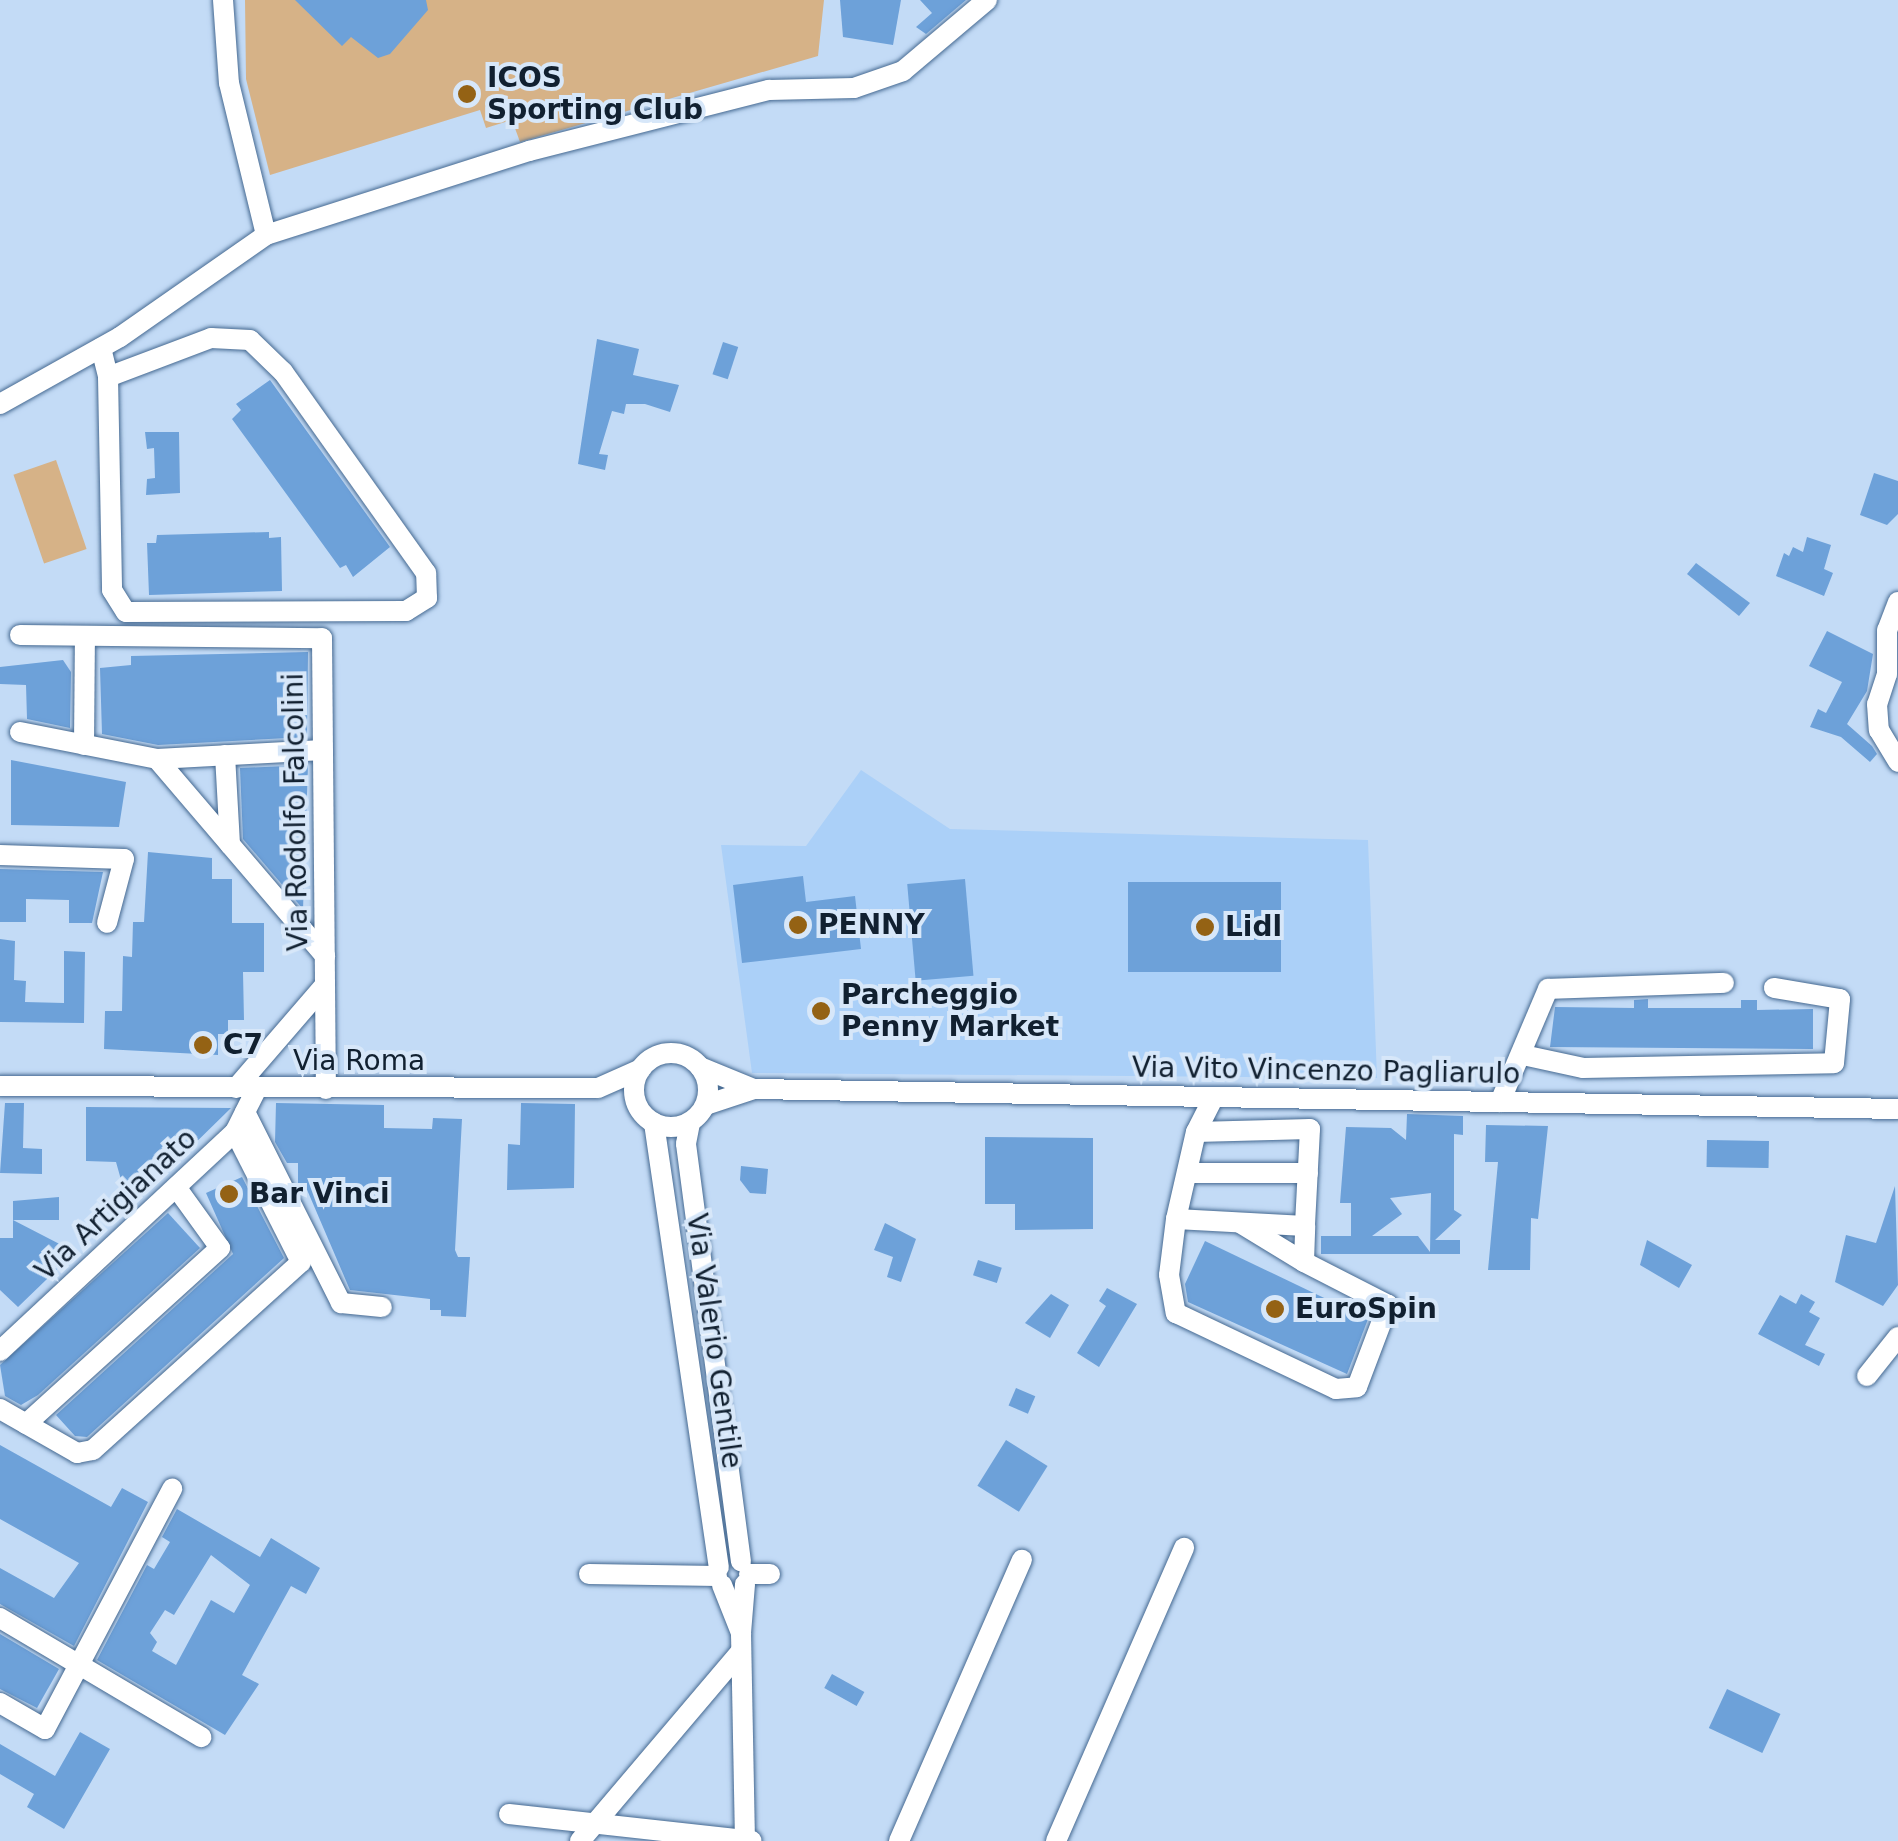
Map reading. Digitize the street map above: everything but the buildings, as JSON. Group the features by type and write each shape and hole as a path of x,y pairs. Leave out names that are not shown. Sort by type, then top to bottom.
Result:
{"street":[{"path":"223,0 229,82 266,235"},
{"path":"0,404 101,348 266,235 529,151 770,90 854,88 903,70 987,0"},
{"path":"101,348 108,378 115,604 126,612 406,611 427,598 429,586 283,372 250,340 211,338 108,378"},
{"path":"1898,602 1887,630 1887,674 1877,704 1879,730 1898,762"},
{"path":"20,635 85,636 84,745"},
{"name":"Via Rodolfo Falcolini","path":"85,636 322,638 326,1090"},
{"path":"20,732 156,759 323,750"},
{"path":"225,755 230,845"},
{"path":"156,759 325,956"},
{"path":"0,855 124,860 107,924"},
{"path":"1500,1102 1548,989 1724,983"},
{"name":"Via Rodolfo Falcolini","path":"247,1088 325,985"},
{"path":"1523,1055 1583,1068 1834,1063 1840,999 1774,988"},
{"path":"674,1054 700,1067 708,1082 706,1105 690,1122 654,1124 637,1105 641,1069 674,1054"},
{"name":"Via Vito Vincenzo Pagliarulo","path":"700,1067 754,1089"},
{"name":"Via Roma","path":"0,1086 598,1088 641,1069"},
{"name":"Via Artigianato","path":"0,1351 234,1132 245,1112 247,1088"},
{"name":"Via Roma","path":"598,1088 637,1105"},
{"name":"Via Vito Vincenzo Pagliarulo","path":"706,1105 754,1089 1898,1108"},
{"path":"1214,1097 1196,1132 1192,1174 1176,1219 1169,1275 1176,1313 1336,1389 1358,1387 1388,1306 1238,1222"},
{"path":"1304,1262 1310,1129 1318,1121 1320,1099"},
{"path":"245,1112 341,1303 382,1307"},
{"name":"Via Valerio Gentile","path":"690,1122 686,1144 745,1573 741,1642 747,1841"},
{"name":"Via Valerio Gentile","path":"654,1124 720,1576 741,1642"},
{"path":"1196,1132 1310,1129"},
{"path":"0,1409 76,1453 93,1450 301,1262 234,1132"},
{"path":"1192,1174 1308,1173"},
{"path":"26,1424 220,1248 176,1187"},
{"path":"1176,1219 1305,1226"},
{"path":"1866,1376 1898,1338"},
{"path":"0,1703 44,1728 172,1490"},
{"path":"1056,1841 1184,1548"},
{"path":"899,1841 1022,1560"},
{"path":"589,1574 770,1574"},
{"path":"0,1618 201,1737"},
{"path":"585,1832 741,1642"},
{"path":"509,1814 585,1832 747,1841"}],"shaded area":[{"name":"ICOS Sporting Club","path":"245,0 824,0 818,56 520,142 512,120 486,128 480,110 270,175 246,79"},
{"path":"56,460 87,549 44,564 13,475"},
{"path":"861,770 950,829 1368,840 1377,1078 752,1073 721,845 806,846"}],"place":[{"name":"ICOS Sporting Club","path":"467,94"},
{"name":"PENNY","path":"798,925"},
{"name":"Lidl","path":"1205,927"},
{"name":"Parcheggio Penny Market","path":"821,1011"},
{"name":"C7","path":"203,1045"},
{"name":"Bar Vinci","path":"229,1194"},
{"name":"EuroSpin","path":"1275,1309"}]}
